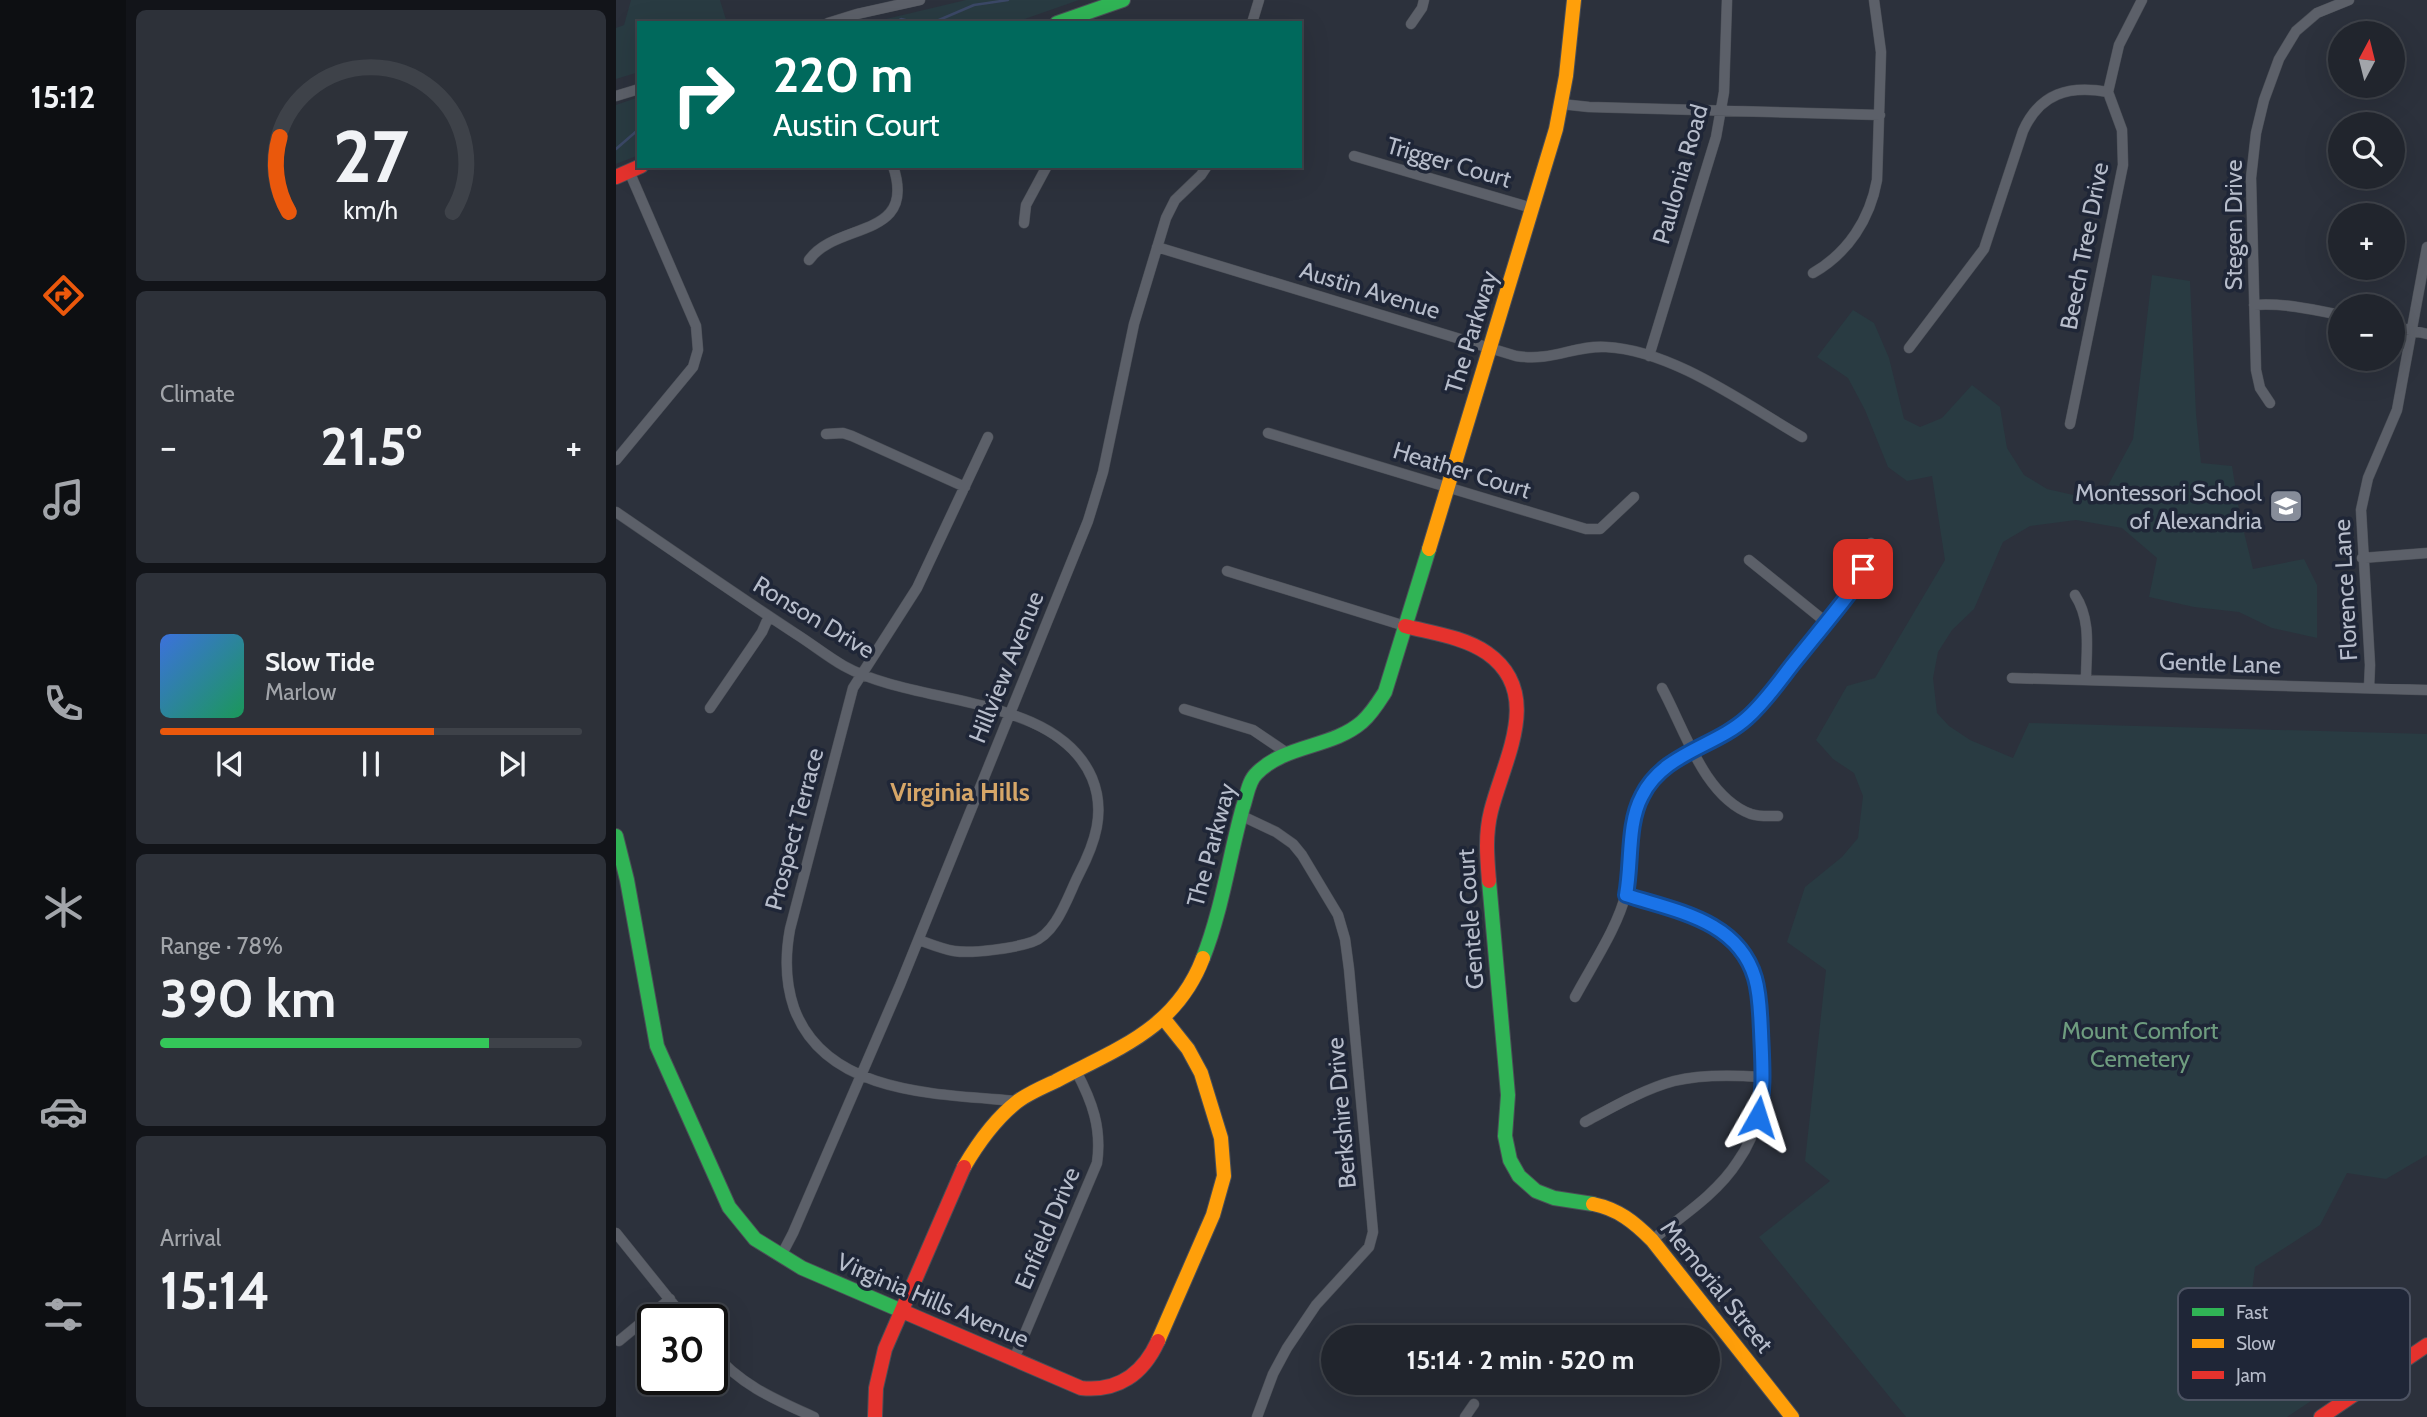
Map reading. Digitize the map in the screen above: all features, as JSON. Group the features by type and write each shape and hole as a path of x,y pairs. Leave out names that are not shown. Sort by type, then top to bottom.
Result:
{"street":[{"path":"834,21 920,0"},
{"path":"1066,21 1123,0"},
{"path":"1253,21 1259,0"},
{"path":"1411,24 1424,0"},
{"name":"The Parkway","path":"875,1417 878,1373 885,1349 968,1158 983,1136 1018,1101 1144,1034 1164,1019 1187,992 1204,959 1240,815 1248,788 1258,770 1287,753 1342,736 1365,721 1385,692 1561,104 1574,0"},
{"name":"Paulonia Road","path":"1649,356 1716,137 1724,92 1727,0"},
{"path":"1813,273 1831,263 1840,253 1870,209 1877,180 1881,52 1874,0"},
{"path":"1909,348 1984,249 2024,131 2033,114 2052,97 2065,91 2088,89 2108,92 2119,45 2141,0"},
{"name":"Stegen Drive","path":"2270,403 2258,382 2254,305 2250,178 2256,133 2264,100 2279,59 2296,31 2317,13 2349,0"},
{"path":"616,96 637,90"},
{"name":"Beech Tree Drive","path":"2070,424 2123,165 2122,130 2108,92"},
{"path":"1561,104 1880,115"},
{"name":"Trigger Court","path":"1354,156 1532,208"},
{"path":"809,260 815,251 825,245 871,227 890,212 898,187 893,168"},
{"path":"1024,223 1026,205 1046,168"},
{"name":"Hillview Avenue","path":"781,1256 919,940 1098,493 1134,324 1168,212 1175,200 1206,168"},
{"path":"616,460 687,375 698,349 696,326 629,172"},
{"name":"Austin Avenue","path":"1157,247 1527,358 1546,358 1604,346 1649,356 1687,371 1801,437"},
{"name":"Florence Lane","path":"2370,688 2360,522 2363,497 2398,410 2427,247"},
{"path":"2254,305 2300,306 2328,312"},
{"path":"2405,329 2427,334"},
{"path":"826,434 843,433 852,436 965,487"},
{"name":"Heather Court","path":"1268,433 1586,529 1600,529 1634,497"},
{"name":"Prospect Terrace","path":"988,437 917,588 853,688 790,929 786,960 792,1001 807,1035 831,1059 880,1082 914,1091 1018,1101"},
{"name":"Ronson Drive","path":"616,512 844,666 1009,715 1051,731 1070,745 1083,761 1094,783 1098,806 1097,831 1093,846 1053,925 1037,940 964,952 944,949 919,940"},
{"path":"1575,997 1626,895 1631,864 1632,824 1641,796 1658,774 1677,758 1734,729 1756,709 1859,579 1871,543"},
{"path":"2362,558 2427,552"},
{"path":"1749,560 1826,623"},
{"name":"Gentele Court","path":"1227,571 1464,643 1488,653 1507,671 1518,696 1517,725 1491,811 1486,849 1508,1095 1506,1146 1517,1173"},
{"path":"2075,595 2082,606 2087,624 2086,680"},
{"path":"710,708 762,632 769,616"},
{"name":"Gentle Lane","path":"2012,678 2427,690"},
{"path":"1662,688 1713,785 1729,800 1750,813 1778,816"},
{"path":"1184,709 1253,730 1287,753"},
{"name":"Berkshire Drive","path":"1240,815 1276,832 1293,844 1332,904 1342,926 1349,969 1373,1232 1369,1247 1316,1306 1287,1348 1273,1374 1257,1417"},
{"name":"Virginia Hills Avenue","path":"616,836 651,1026 664,1065 734,1216 755,1239 781,1256 900,1311 1073,1385 1098,1390 1110,1388 1132,1378 1145,1366 1213,1215 1224,1176 1223,1148 1205,1082 1188,1049 1164,1019"},
{"path":"1626,895 1709,923 1726,933 1741,949 1758,990 1761,1100 1749,1141 1737,1164 1712,1193 1652,1240"},
{"name":"Enfield Drive","path":"1014,1359 1097,1163 1099,1140 1096,1117 1089,1095 1076,1071"},
{"path":"1586,1122 1653,1088 1674,1081 1706,1077 1761,1077"},
{"name":"Memorial Street","path":"1517,1173 1527,1185 1545,1196 1615,1210 1635,1223 1652,1240 1792,1417"},
{"path":"616,1233 674,1304"},
{"path":"619,1341 670,1299"},
{"path":"2410,1357 2427,1345"},
{"path":"728,1366 747,1384 814,1417"},
{"path":"2321,1417 2346,1400"},
{"path":"1465,1417 1474,1405"}],"green space":[{"path":"631,0 720,0 726,21 637,21 637,73 616,79 616,28 624,25"},
{"path":"966,0 1079,0 1019,21 877,21"},
{"path":"637,98 637,156 616,164 616,105"},
{"name":"Mount Comfort Cemetery","path":"2152,275 2190,281 2201,463 2232,466 2240,516 2253,569 2304,559 2317,585 2317,638 2272,628 2239,612 2194,607 2149,597 2157,558 2122,528 2076,520 2030,526 2003,542 1974,609 1952,630 1938,652 1933,678 1937,713 1949,726 1970,740 2013,758 2029,723 2427,734 2427,1155 2386,1179 2347,1173 2320,1225 2255,1267 2252,1288 2178,1288 2178,1400 2312,1400 2287,1417 1906,1417 1759,1237 1830,1181 1805,1161 1826,970 1787,942 1805,887 1842,857 1858,838 1863,796 1854,773 1833,759 1816,740 1847,686 1875,678 1945,560 1932,476 1907,481 1888,467 1865,410 1848,378 1817,357 1853,310 1874,323 1889,358 1904,419 1920,427 1942,418 1972,385 2000,407 2007,448 2024,475 2047,489 2078,496 2105,491 2133,439"}],"waterway":[{"path":"937,21 974,5 1008,0"},
{"path":"898,21 910,21"},
{"path":"616,149 637,131"}],"traffic: fast":[{"path":"1063,21 1123,0"},
{"path":"1203,958 1252,780 1257,773 1281,756 1337,737 1362,722 1372,711 1385,692 1429,549"},
{"path":"616,836 627,880 657,1046 729,1207 755,1239 802,1268 902,1311"},
{"path":"1489,881 1508,1095 1505,1136 1510,1160 1519,1176 1536,1191 1554,1198 1593,1204"}],"traffic: slow":[{"path":"1429,549 1556,129 1566,76 1574,0"},
{"path":"964,1167 988,1132 1018,1101 1123,1046 1161,1019 1177,1003 1203,958"},
{"path":"1158,1341 1213,1215 1224,1176 1221,1138 1201,1073 1188,1049 1164,1019"},
{"path":"1593,1204 1625,1217 1652,1240 1792,1417"}],"traffic: jam":[{"path":"616,177 637,168"},
{"path":"1405,626 1448,636 1487,653 1504,669 1514,687 1517,707 1515,728 1488,829 1489,881"},
{"path":"875,1417 876,1388 885,1349 964,1167"},
{"path":"902,1311 1081,1388 1107,1387 1128,1378 1145,1363 1158,1341"},
{"path":"2410,1357 2427,1345"},
{"path":"2321,1417 2346,1400"}],"place":[{"name":"Montessori School of Alexandria","path":"2286,506"}],"district":[{"name":"Virginia Hills","path":"960,792"}],"route":[{"path":"1758,1117 1762,1049 1755,977 1747,959 1726,933 1709,923 1626,895 1631,864 1632,824 1641,796 1658,774 1677,758 1734,729 1768,696 1852,590 1863,569"}]}
